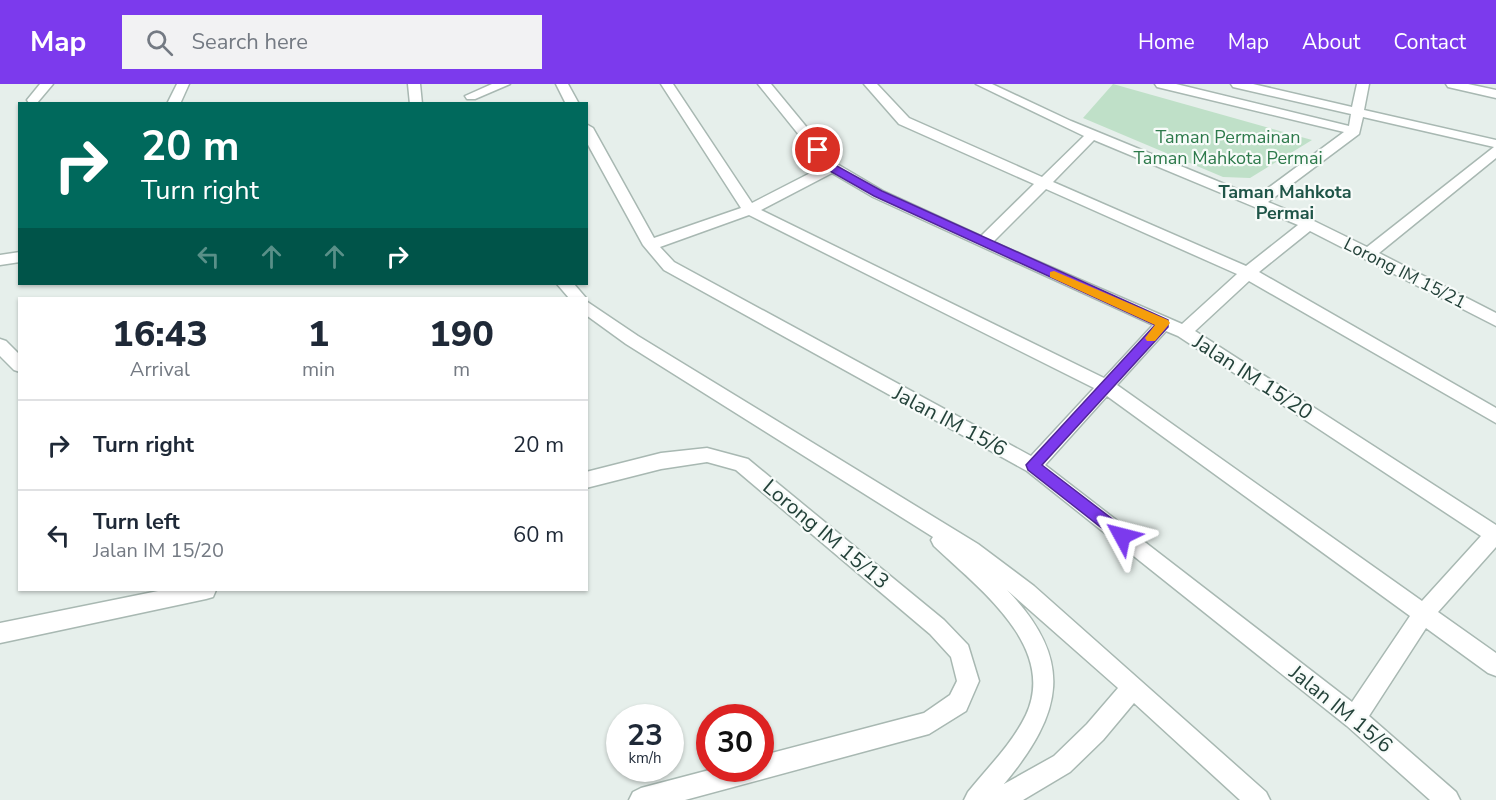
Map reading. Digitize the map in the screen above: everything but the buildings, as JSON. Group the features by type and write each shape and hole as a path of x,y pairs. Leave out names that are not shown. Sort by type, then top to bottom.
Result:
{"street":[{"path":"33,100 46,84"},
{"path":"174,102 183,84"},
{"path":"414,84 416,102"},
{"path":"471,94 504,84"},
{"path":"562,84 572,102"},
{"path":"667,84 750,210 1107,387 1496,666"},
{"name":"Jalan IM 15/20","path":"764,84 832,167 878,194 1184,332 1496,534"},
{"path":"870,84 904,121 1248,273 1496,416"},
{"name":"Lorong IM 15/21","path":"982,84 1093,134 1309,224 1494,317"},
{"path":"1161,84 1354,131"},
{"path":"1237,84 1496,144"},
{"path":"1258,202 1354,131 1363,84"},
{"path":"1452,84 1496,94"},
{"name":"Jalan IM 15/6","path":"588,132 650,245 669,266 694,282 1033,465 1355,718 1448,800"},
{"path":"983,243 1093,134"},
{"path":"1368,254 1496,151"},
{"path":"650,245 750,210 832,167"},
{"path":"1184,332 1248,273 1309,224"},
{"path":"0,260 18,257"},
{"path":"566,285 577,297"},
{"path":"588,307 632,340 971,550 1027,593 1257,800"},
{"path":"1033,465 1164,323"},
{"path":"0,345 18,364"},
{"name":"Lorong IM 15/13","path":"588,480 662,461 707,455 742,464 937,627 960,652 968,681 958,703 929,723 774,764"},
{"path":"917,516 1023,623 1039,648 1043,681 1040,709 1026,735 976,800"},
{"path":"1355,718 1424,614 1496,534"},
{"path":"0,633 201,591"},
{"path":"1000,800 1062,764 1095,732 1133,687"},
{"name":"Lorong IM 15/13","path":"641,800 708,782"}],"green space":[{"name":"Taman Permainan Taman Mahkota Permai","path":"1113,84 1312,140 1250,178 1223,177 1083,118"}],"slow traffic":[{"path":"1054,275 1164,323 1151,338"}],"district":[{"name":"Taman Mahkota Permai","path":"1285,202"}],"route":[{"path":"818,150 832,167 878,194 1164,323 1033,465 1122,536"}]}
